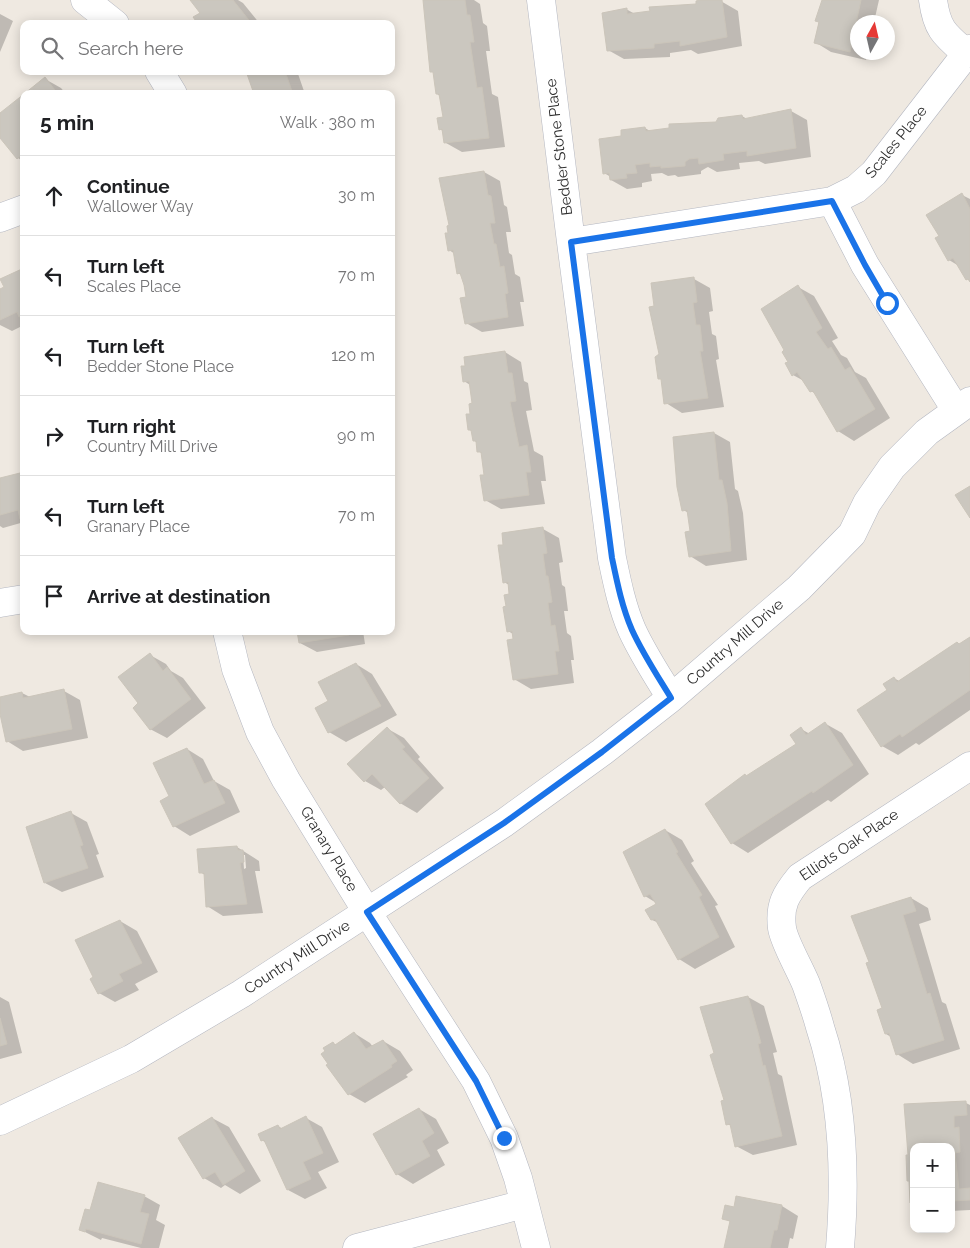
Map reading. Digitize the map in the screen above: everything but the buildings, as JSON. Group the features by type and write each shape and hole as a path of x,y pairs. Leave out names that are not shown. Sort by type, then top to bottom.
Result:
{"street":[{"path":"85,0 110,20"},
{"name":"Bedder Stone Place","path":"541,0 612,558 618,590 631,628 671,698"},
{"name":"Scales Place","path":"571,242 832,201 856,189 874,172 968,52 944,34 935,16 933,0"},
{"path":"161,75 171,90"},
{"path":"832,201 865,265 963,406"},
{"path":"0,218 20,210"},
{"name":"Country Mill Drive","path":"0,1121 131,1059 241,994 504,823 602,752 671,698 799,588 852,534 867,503 892,467 927,432 963,406"},
{"path":"0,603 20,600"},
{"name":"Granary Place","path":"228,635 236,669 260,732 286,780 367,912 476,1081 504,1138 518,1178 536,1248"},
{"name":"Elliots Oak Place","path":"840,1248 843,1209 842,1149 835,1088 821,1030 806,984 782,930 782,908 786,894 800,877 970,766"},
{"path":"357,1248 524,1204"}],"route":[{"path":"504,1138 476,1081 367,912 504,823 602,752 671,698 631,628 618,590 612,558 571,242 832,201 887,303"}]}
